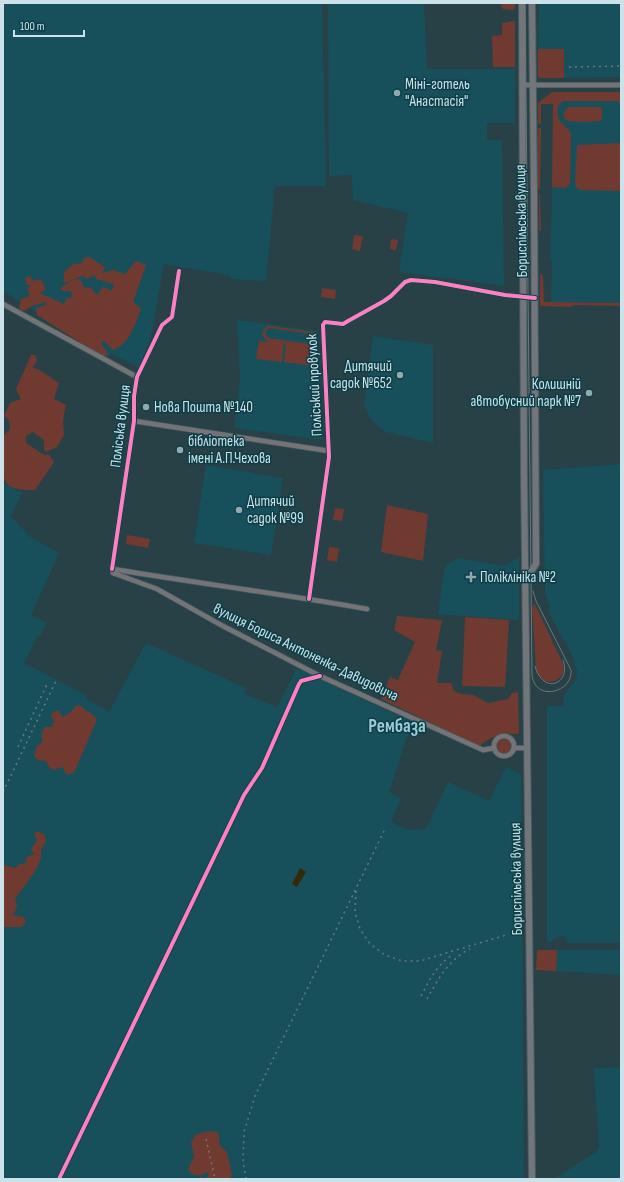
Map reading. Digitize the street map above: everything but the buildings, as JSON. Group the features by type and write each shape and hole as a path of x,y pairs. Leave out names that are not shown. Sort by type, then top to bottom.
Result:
{"main road":[{"name":"Бориспільська вулиця","path":"522,3 532,1179"},
{"name":"Бориспільська вулиця","path":"526,580 536,564 532,3"}],"street":[{"path":"522,86 621,85"},
{"name":"Поліська вулиця","path":"112,569 134,422 134,396 137,377 162,325 172,317 179,271"},
{"name":"Поліський провулок","path":"309,599 329,451 323,325 325,322 343,324 348,322 384,301 404,282 411,280 435,282 490,293 535,298"},
{"path":"3,304 137,377"},
{"name":"Поліська вулиця","path":"134,422 329,451"},
{"path":"112,569 367,609"},
{"name":"вулиця Бориса Антоненка-Давидовича","path":"112,569 113,573 157,589 221,625 320,676 483,750 494,748"},
{"path":"59,1179 244,795 262,768 299,684 301,681 320,676"},
{"path":"505,736 512,740 514,748 510,754 503,756 498,754 494,748 494,742 498,738 505,736"},
{"path":"514,748 528,748"}],"shaded area":[{"path":"3,3 322,3 326,186 275,186 266,281 232,279 228,275 164,264 151,336 139,368 111,353 108,358 3,291"},
{"path":"328,3 424,3 427,69 515,69 515,123 487,123 487,140 502,140 504,286 399,272 408,213 353,200 352,175 329,176"},
{"path":"500,3 515,3 515,8 513,10 503,9"},
{"path":"539,3 621,3 621,77 540,78 538,76"},
{"path":"515,21 515,67 493,67 492,36 502,35 502,23"},
{"path":"538,49 564,49 564,78 540,78 538,76"},
{"path":"552,92 621,92 621,106 619,101 563,101 559,105 559,120 571,134 570,184 565,188 552,187 553,104 541,104 541,124 538,124 538,103"},
{"path":"621,95 621,303 551,302 552,262 550,260 553,98"},
{"path":"568,107 600,107 602,109 602,119 599,121 587,122 567,121 564,118 564,112"},
{"path":"538,128 541,128 540,189 538,189"},
{"path":"621,143 621,191 581,190 577,188 575,184 577,145"},
{"path":"540,194 541,231 539,231"},
{"path":"354,235 363,236 360,251 352,249"},
{"path":"391,239 398,240 396,250 390,249"},
{"path":"89,257 105,267 102,273 113,270 125,274 136,261 146,265 133,302 141,308 132,332 124,343 113,350 104,341 101,343 108,354 103,357 37,315 36,308 46,305 46,302 21,311 19,307 21,299 30,296 27,289 31,285 27,285 25,279 28,276 31,277 33,281 41,279 46,289 40,293 64,304 66,299 72,297 71,291 61,291 61,288 74,280 80,279 84,287 91,288 97,295 103,287 112,291 114,284 96,279 95,275 87,279 83,276 64,283 64,272 75,263 82,263 84,258"},
{"path":"540,274 543,275 544,302 621,303 621,306 540,306"},
{"path":"322,288 336,290 335,299 321,297"},
{"path":"237,320 318,331 323,440 234,428 240,379"},
{"path":"267,326 271,326 313,332 317,339 316,344 311,347 317,348 314,366 284,362 286,344 284,343 282,362 256,359 259,341 269,342 263,335 263,330","holes":["270,328 311,334 314,339 309,344 269,338 265,333"]},
{"name":"Дитячий садок №652","path":"373,336 433,345 433,443 386,432 372,421 364,405"},
{"path":"31,355 35,355 37,360 33,368 38,369 59,383 54,399 66,405 63,421 64,435 57,447 46,452 44,449 44,440 33,432 26,436 26,443 44,455 49,455 54,462 35,490 25,490 11,487 5,482 2,463 3,436 10,429 9,420 4,416 10,403 21,399 16,389"},
{"path":"621,464 621,943 568,943 563,935 552,942 547,942 547,706 564,706 563,696 577,679 577,671 573,657 548,611 550,607 545,593 543,470"},
{"name":"Дитячий садок №99","path":"206,465 283,478 271,555 194,543"},
{"path":"3,483 22,493 11,516 29,536 59,553 31,615 47,623 40,636 38,635 24,663 86,695 86,699 109,712 146,643 246,688 244,694 277,707 297,668 412,722 389,792 401,798 391,822 409,830 426,829 448,782 489,801 506,767 521,775 524,1179 10,1179 3,1176"},
{"path":"387,505 428,514 423,561 381,552"},
{"path":"335,508 344,509 342,521 333,520"},
{"path":"127,535 150,539 148,548 126,544"},
{"path":"329,547 339,548 337,562 327,560"},
{"path":"519,557 519,620 438,614 445,566 459,558 504,566"},
{"path":"534,603 563,665 563,673 559,679 548,682 544,681 538,674 536,668 532,608"},
{"path":"397,616 442,620 436,650 442,651 437,683 451,683 454,691 461,694 473,695 488,703 508,699 512,693 518,692 519,734 498,736 489,739 479,746 381,699 390,677 398,680 415,642 394,630"},
{"path":"465,617 509,620 505,687 462,686"},
{"path":"80,705 97,719 75,771 69,775 65,773 63,767 53,770 48,766 47,762 42,760 38,761 34,755 37,746 43,742 42,734 45,727 52,727 54,722 51,714 55,711 59,711 62,717 70,713 76,706"},
{"path":"501,739 507,739 511,743 511,749 507,753 501,753 497,749 497,743"},
{"path":"37,831 44,834 46,841 41,850 41,856 36,869 15,899 17,906 13,915 24,917 26,922 22,927 3,927 3,865 16,868 19,864 26,863 27,857 34,854 31,849 37,841 34,834"},
{"path":"300,868 306,872 297,887 292,884"},
{"path":"538,950 557,950 556,971 536,970"},
{"path":"557,950 621,950 621,975 556,971"},
{"path":"621,1067 621,1179 554,1179 596,1152 599,1148 594,1068"},
{"path":"208,1131 218,1132 220,1146 227,1152 232,1175 230,1179 206,1179 209,1174 207,1172 202,1175 194,1175 188,1170 194,1156 191,1143 195,1135"}],"tram line":[{"path":"525,3 532,675 535,683 540,689 553,691 560,689 566,684 570,678 571,670 536,601 533,591"},
{"path":"535,666 539,675 544,681 550,684 555,683 564,675 565,668 563,660"}],"railway":[{"path":"569,67 621,66"},
{"path":"3,792 56,681"},
{"path":"18,747 48,682"},
{"path":"246,1179 243,1162 244,1132 255,1096 384,831"},
{"path":"356,891 355,912 360,929 370,944 385,955 402,961 420,961 506,935"},
{"path":"427,999 440,977 450,964 470,949"},
{"path":"421,996 438,967 454,954"},
{"path":"206,1139 215,1179"}],"cycle path":[{"path":"112,569 134,421 134,396 137,377 162,325 172,317 179,271"},
{"path":"309,599 329,457 323,325 325,322 343,324 384,301 405,282 411,280 435,282 505,295 535,298"},
{"path":"59,1179 244,795 262,768 299,684 301,681 320,676"}],"place":[{"name":"Міні-готель \"Анастасія\"","path":"397,93"},
{"name":"Дитячий садок №652","path":"400,375"},
{"name":"Колишній автобусний парк №7","path":"589,393"},
{"name":"Нова Пошта №140","path":"146,407"},
{"name":"бібліотека імені А.П.Чехова","path":"180,450"},
{"name":"Дитячий садок №99","path":"239,510"},
{"name":"Поліклініка №2","path":"471,577"}],"district":[{"name":"Рембаза","path":"397,725"}]}
